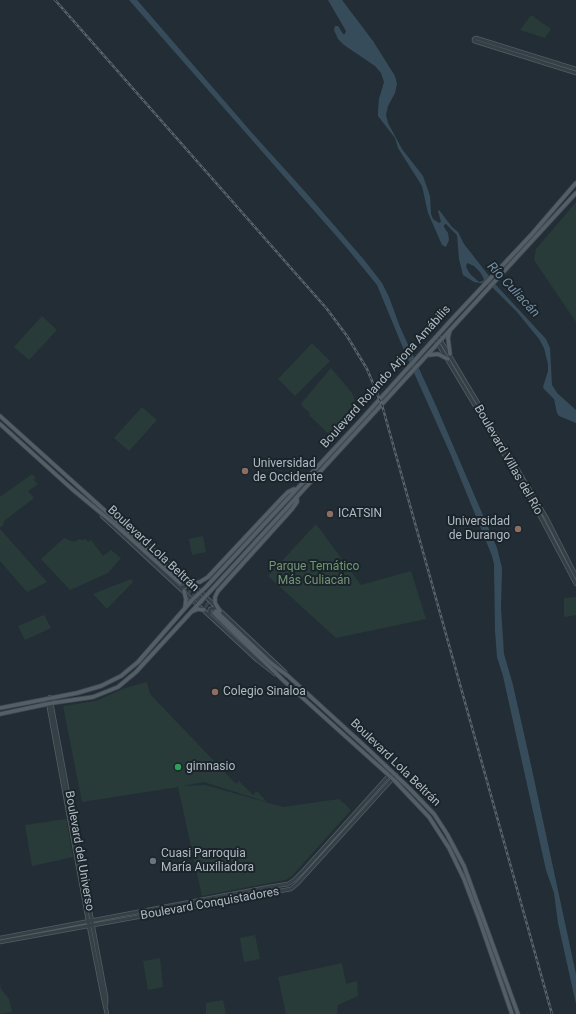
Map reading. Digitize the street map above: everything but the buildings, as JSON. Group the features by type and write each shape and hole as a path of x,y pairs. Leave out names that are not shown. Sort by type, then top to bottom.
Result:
{"main road":[{"name":"Boulevard Rolando Arjona Amábilis","path":"0,708 90,690 121,676 138,662 193,600 532,234 576,183"},
{"name":"Boulevard Rolando Arjona Amábilis","path":"0,714 93,697 122,684 136,672 576,193"},
{"path":"450,329 448,338 450,354"},
{"path":"428,355 438,354 450,360"},
{"name":"Boulevard Lola Beltrán","path":"0,416 183,581"},
{"name":"Boulevard Lola Beltrán","path":"0,424 98,512 113,522 183,581"},
{"path":"191,583 200,582 206,579 288,492 297,488"},
{"path":"217,611 215,597 218,591 292,509 297,502 297,498"},
{"path":"184,591 186,599 185,609"},
{"path":"188,614 196,610 204,610"},
{"name":"Boulevard Lola Beltrán","path":"217,611 271,663 288,676 396,775 429,808 447,834 464,866 518,1014"},
{"name":"Boulevard Lola Beltrán","path":"217,611 284,681 388,775 429,817 446,843 460,870 478,916 512,1014"},
{"path":"478,916 483,915"}],"street":[{"path":"576,69 476,40 576,73"},
{"name":"Boulevard Villas del Río","path":"437,337 531,499 576,584"},
{"name":"Boulevard Villas del Río","path":"440,342 450,354 450,360 547,519 576,576"},
{"name":"Boulevard Lola Beltrán","path":"98,512 257,660 284,681"},
{"path":"180,588 186,585 183,581"},
{"name":"Boulevard Lola Beltrán","path":"183,581 191,583 217,611"},
{"path":"209,615 210,609 217,611"},
{"name":"Boulevard del Universo","path":"49,698 107,1014"},
{"name":"Boulevard Conquistadores","path":"0,938 291,883 392,772"},
{"name":"Boulevard Conquistadores","path":"0,942 291,889 298,884 396,775"}],"green space":[{"path":"531,15 551,29 545,38 520,30"},
{"path":"576,202 576,322 534,260 536,249"},
{"path":"42,316 57,330 29,360 14,347"},
{"path":"312,343 330,361 295,396 278,379"},
{"path":"331,368 352,393 355,404 354,412 350,421 335,440 309,415 310,413 301,404"},
{"path":"142,407 157,420 129,451 114,438"},
{"path":"32,474 36,478 34,480 38,484 28,491 34,498 4,521 3,526 0,527 0,497"},
{"name":"Parque Temático Más Culiacán","path":"316,524 361,585 411,571 426,619 336,638 268,576"},
{"path":"0,529 47,582 27,592 0,561"},
{"path":"203,536 206,552 192,555 189,539"},
{"path":"64,538 74,542 79,539 86,539 88,542 91,540 103,556 111,550 121,558 108,573 70,590 41,559"},
{"path":"131,579 133,582 107,609 93,594"},
{"path":"576,597 576,615 564,617 564,598"},
{"path":"44,615 51,628 25,640 18,626"},
{"path":"147,682 150,694 236,784 239,781 253,795 257,791 267,802 204,782 183,786 205,785 283,807 339,799 351,810 292,876 285,880 202,896 178,787 82,802 63,706 96,701 125,688"},
{"path":"66,819 73,857 32,866 25,825"},
{"path":"255,935 260,959 244,962 240,938"},
{"path":"160,958 163,987 148,990 143,961"},
{"path":"342,963 346,984 357,981 358,996 338,1005 337,1014 286,1014 278,977"},
{"path":"0,983 1,989 9,999 12,1012 0,1014"},
{"path":"223,1000 226,1014 206,1014 206,1003"}],"water":[{"path":"129,0 137,0 308,195 365,261 382,283 389,297 400,327 437,408 497,548 502,568 501,608 504,654 513,685 531,765 576,974 576,1004 558,923 554,893 546,870 503,676 497,657 494,564 492,556 450,453 406,355 377,285 346,247"},
{"path":"328,0 342,0 373,41 395,76 397,84 395,93 388,106 386,115 388,123 402,149 423,176 430,196 431,214 433,219 439,223 441,222 439,210 452,227 458,232 464,244 496,285 546,339 550,348 552,385 557,393 576,410 576,423 559,416 554,399 543,387 548,371 548,364 544,348 539,339 517,312 493,288 486,284 474,282 463,275 459,259 457,235 446,224 444,227 448,233 449,240 446,247 442,245 428,213 422,186 398,148 395,138 378,116 379,99 384,82 381,73 375,66 344,45 338,39 334,30 335,26 338,26 343,34 345,34 346,31","holes":["467,263 474,266 480,272 484,279 483,281 479,282 470,274 466,267"]}],"tunnel":[{"path":"182,580 216,611"},
{"path":"180,583 214,613"}],"railway":[{"path":"55,0 327,309 347,336 367,369 382,405 552,1014"}],"place":[{"name":"Universidad de Occidente","path":"245,471"},
{"name":"ICATSIN","path":"330,514"},
{"name":"Universidad de Durango","path":"518,529"},
{"name":"Colegio Sinaloa","path":"215,692"},
{"name":"gimnasio","path":"178,767"},
{"name":"Cuasi Parroquia María Auxiliadora","path":"153,861"}],"water label":[{"name":"Río Culiacán","path":"513,290"}]}
